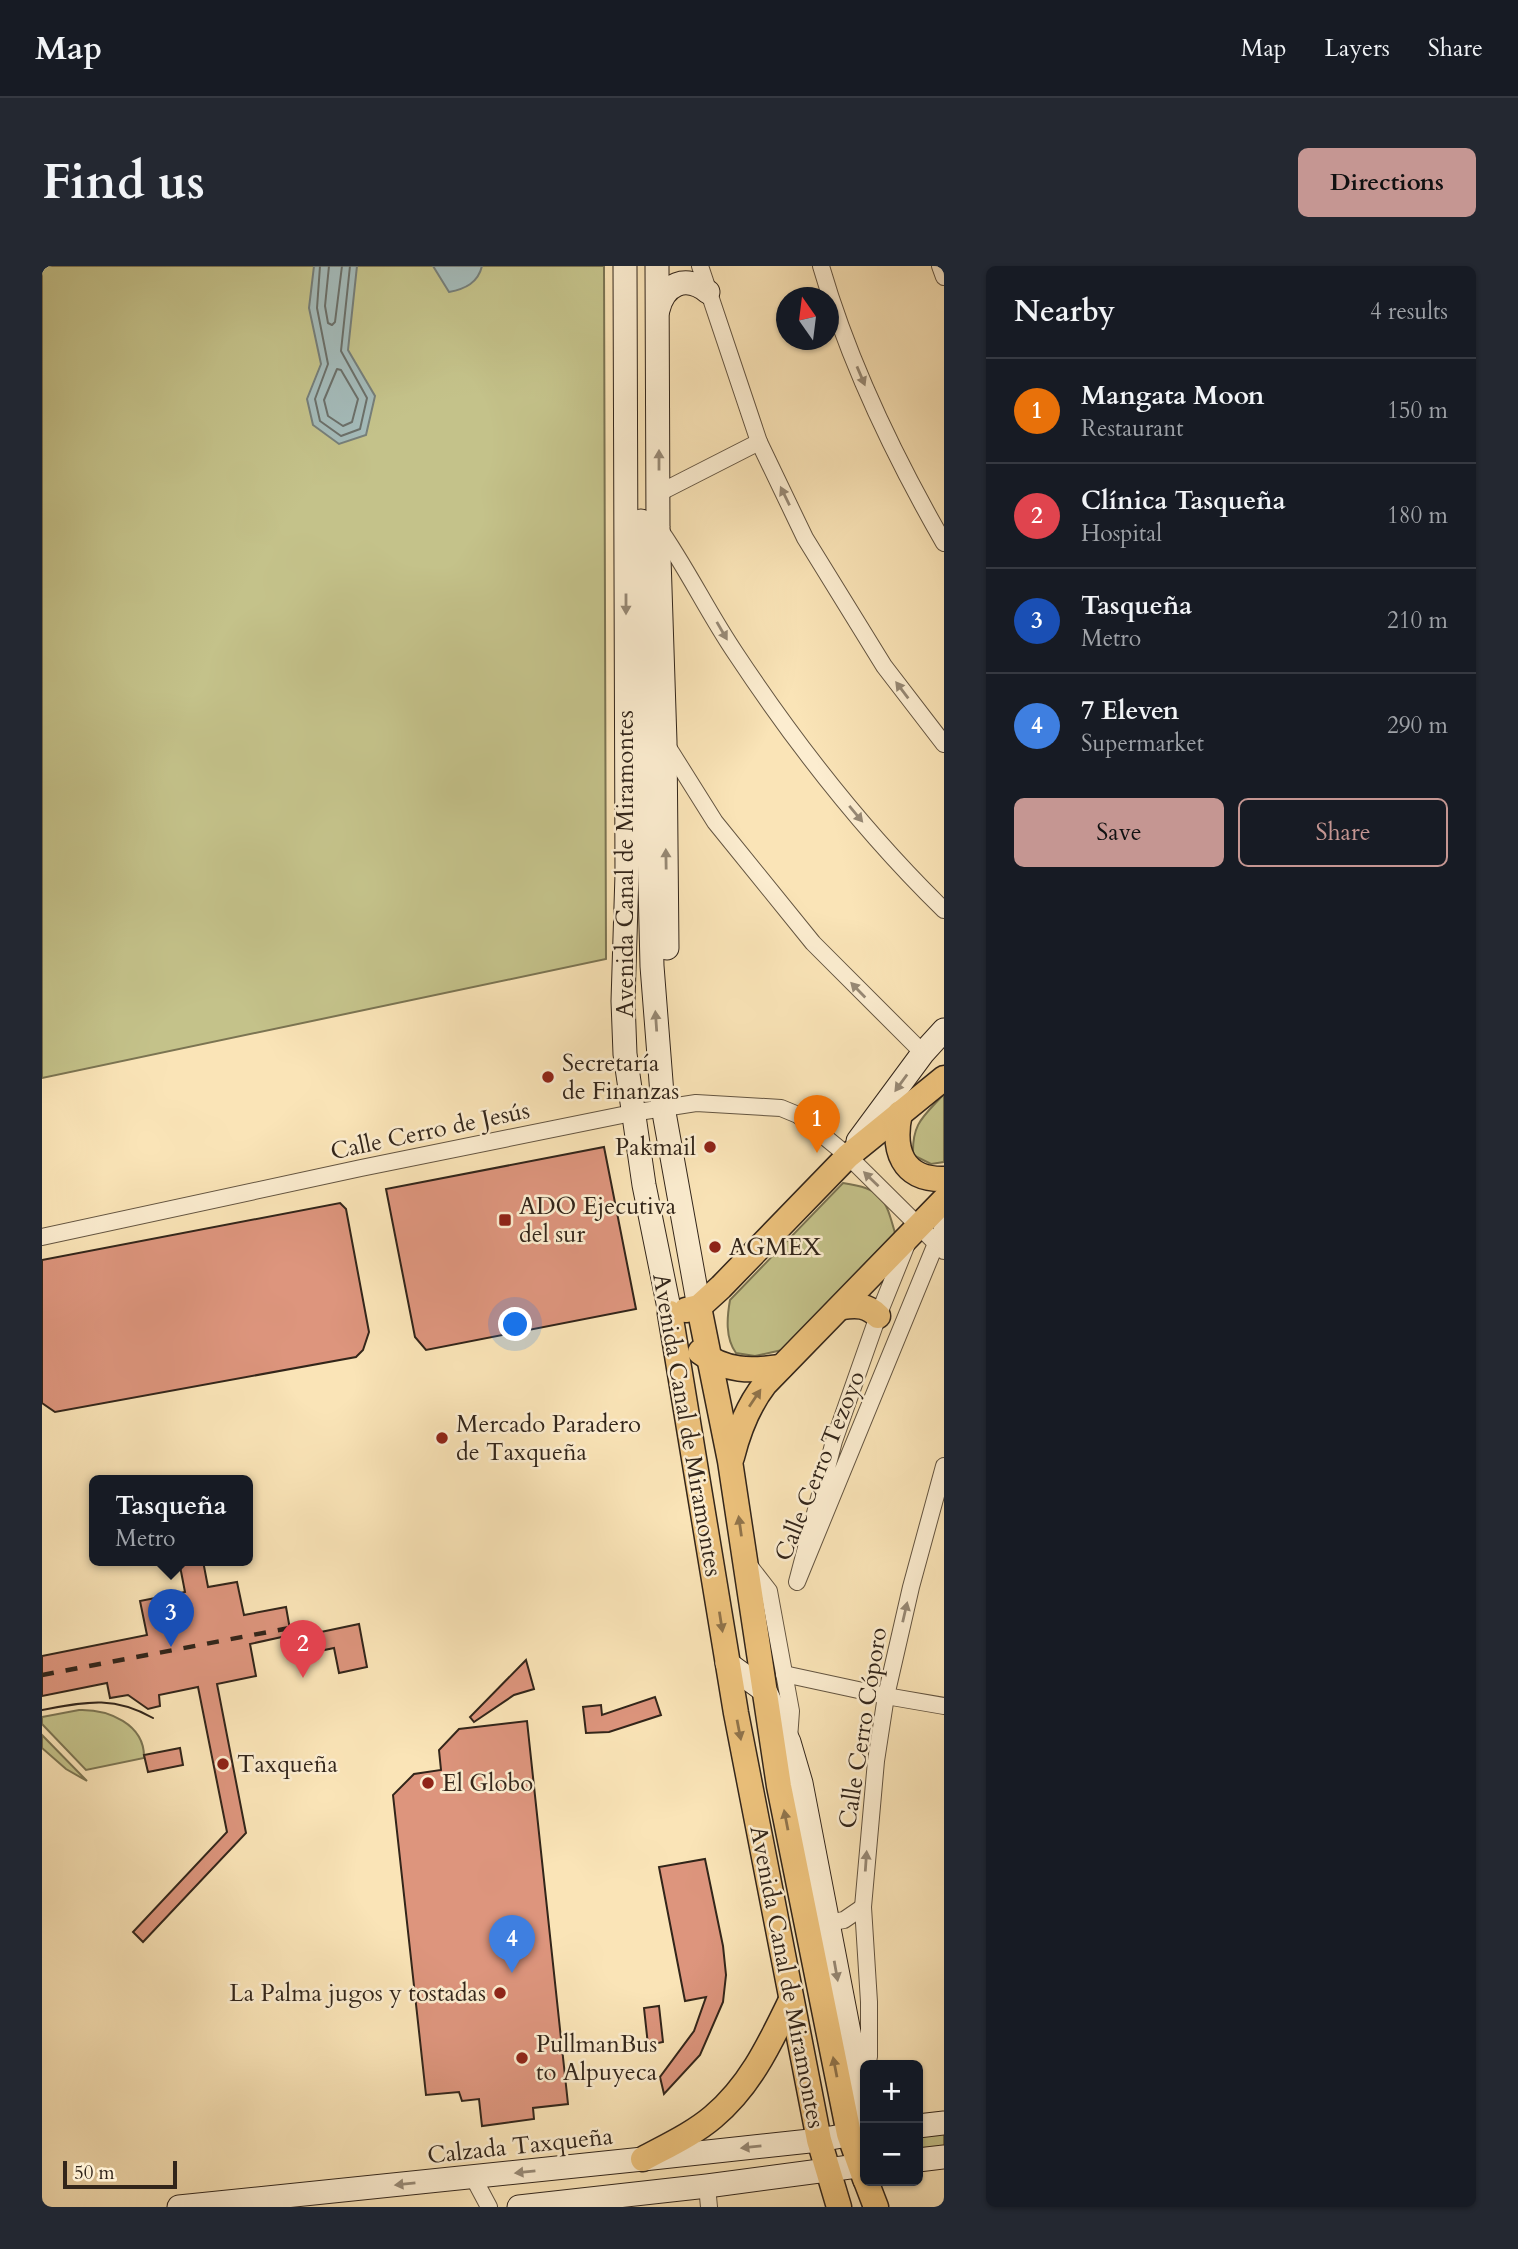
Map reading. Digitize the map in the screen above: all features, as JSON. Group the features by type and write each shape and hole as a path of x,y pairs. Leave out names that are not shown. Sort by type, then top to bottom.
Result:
{"main road":[{"name":"Avenida Canal de Miramontes","path":"625,266 625,1054 644,1185 670,1313 727,1663 819,2140 839,2207"},
{"name":"Avenida Canal de Miramontes","path":"641,266 640,491 652,966 663,1107 730,1461 779,1786 857,2133"},
{"name":"Avenida Canal de Miramontes","path":"652,966 664,963 667,955 665,742 658,527 657,266"},
{"path":"658,317 660,303 665,292 671,287 691,283 708,292"},
{"path":"627,874 635,903 635,952 641,961 652,966"},
{"path":"848,1156 923,1053 944,1030"},
{"path":"781,1367 745,1371 711,1360 692,1344 670,1313 699,1307 848,1156 944,1078"},
{"path":"900,1113 897,1125 898,1146 907,1166 925,1178 944,1180"},
{"path":"730,1461 740,1426 754,1398 781,1367 925,1229 944,1200"},
{"path":"842,1307 862,1306 871,1309 878,1316"},
{"name":"Avenida Canal de Miramontes","path":"727,1663 765,1690 789,1742 801,1783 860,2090"},
{"path":"643,2159 712,2118 737,2094 756,2068 791,2000"},
{"path":"923,2125 944,2123"},
{"name":"Calzada Taxqueña","path":"179,2207 819,2140 857,2133"},
{"path":"923,2159 944,2157"},
{"path":"519,2207 708,2197 828,2169 860,2173"},
{"name":"Avenida Canal de Miramontes","path":"869,2186 876,2207"}],"street":[{"path":"700,266 760,442 805,538 884,666 944,744"},
{"path":"821,266 830,299 860,376 905,476 944,543"},
{"path":"940,266 944,277"},
{"path":"659,492 760,442"},
{"path":"658,527 688,572 734,652 813,763 900,867 944,910"},
{"path":"659,577 670,568 677,567 688,572"},
{"path":"665,742 715,821 813,943 923,1053"},
{"name":"Calle Cerro de Jesús","path":"42,1237 360,1168 663,1107 696,1104 781,1108 798,1115 848,1156 925,1229 944,1251"},
{"name":"Calle Cerro Tezoyo","path":"925,1229 797,1582 834,1441 878,1316 925,1229"},
{"name":"Calle Cerro Cóporo","path":"869,2057 869,2002 863,1908 868,1835 886,1696 911,1587 944,1466"},
{"name":"Avenida Canal de Miramontes","path":"745,1560 769,1591 791,1711 789,1742 779,1786"},
{"path":"784,1674 944,1706"},
{"path":"827,1923 844,1920 863,1908"},
{"path":"843,2007 869,2002"},
{"path":"473,2177 489,2207"}],"shaded area":[{"path":"42,266 604,266 606,959 42,1078"},
{"path":"944,1094 944,1162 931,1164 913,1155 914,1135 920,1121"},
{"path":"843,1183 866,1188 880,1197 895,1233 782,1350 755,1356 736,1353 728,1334 730,1300"},
{"path":"79,1710 102,1712 123,1721 138,1736 143,1746 144,1758 86,1770 42,1724 42,1717"},
{"path":"42,1735 87,1781 66,1769 42,1748"},
{"path":"944,2127 944,2147 923,2149 923,2129"}],"water":[{"path":"314,266 357,266 348,350 375,396 366,435 339,444 313,425 307,399 321,364 309,308"},
{"path":"433,266 482,266 470,284 449,292"}],"building":[{"name":"ADO Ejecutiva del sur","path":"604,1147 636,1309 426,1350 415,1337 386,1189"},
{"path":"340,1203 346,1209 369,1332 363,1350 356,1357 55,1412 42,1403 42,1260"},
{"name":"Taxqueña","path":"180,1566 204,1566 208,1587 237,1582 244,1615 286,1607 291,1635 250,1644 256,1676 217,1684 246,1833 143,1942 133,1932 227,1832 198,1687 159,1695 160,1706 148,1709 128,1695 110,1698 107,1683 42,1696 42,1656 147,1635 140,1601 185,1592"},
{"path":"359,1624 367,1667 339,1673 334,1648 301,1655 297,1637"},
{"path":"526,1660 534,1689 514,1695 474,1722 470,1717"},
{"path":"655,1697 661,1715 609,1732 586,1733 583,1707 601,1705 602,1715"},
{"path":"527,1721 568,2104 533,2108 534,2119 482,2126 479,2099 462,2101 459,2092 426,2095 393,1795 414,1774 441,1770 439,1750 459,1729"},
{"path":"180,1748 183,1765 148,1772 144,1755"},
{"path":"705,1859 723,1946 726,1975 723,2002 700,2055 664,2094 660,2077 694,2031 706,1997 685,2001 659,1867"},
{"path":"659,2006 663,2042 648,2045 644,2008"}],"tram line":[{"path":"42,1710 99,1702 125,1706 153,1718"}],"railway":[{"path":"42,1675 305,1625"}],"place":[{"name":"Secretaría de Finanzas","path":"548,1077"},
{"name":"Pakmail","path":"710,1147"},
{"name":"Mangata Moon","path":"817,1153"},
{"name":"ADO Ejecutiva del sur","path":"505,1220"},
{"name":"AGMEX","path":"715,1247"},
{"name":"Mercado Paradero de Taxqueña","path":"442,1438"},
{"name":"Tasqueña","path":"171,1647"},
{"name":"Clínica Tasqueña","path":"303,1678"},
{"name":"Taxqueña","path":"223,1764"},
{"name":"El Globo","path":"428,1783"},
{"name":"7 Eleven","path":"512,1973"},
{"name":"La Palma jugos y tostadas","path":"500,1993"},
{"name":"PullmanBus to Alpuyeca","path":"522,2058"}]}
